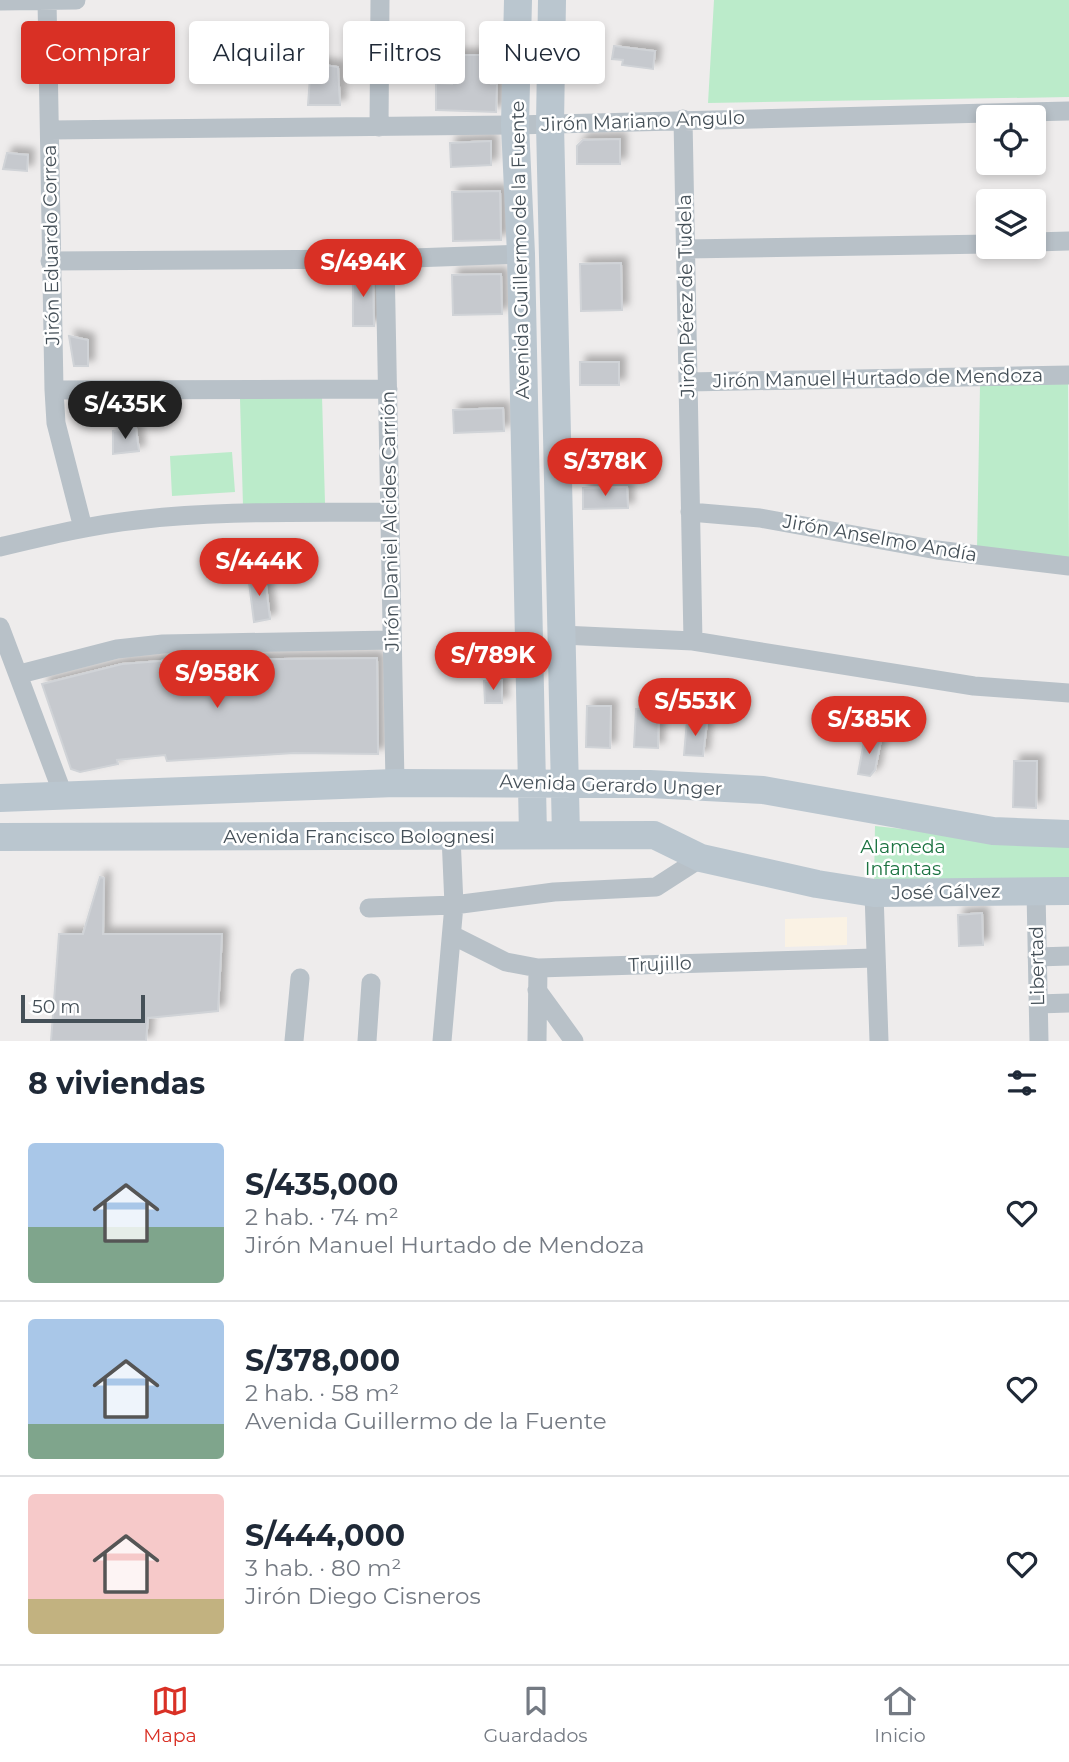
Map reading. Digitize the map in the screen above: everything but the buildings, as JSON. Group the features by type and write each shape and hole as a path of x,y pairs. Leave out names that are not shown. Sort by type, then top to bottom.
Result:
{"main road":[{"name":"Avenida Guillermo de la Fuente","path":"518,0 515,125 521,254 533,835"},
{"name":"Avenida Guillermo de la Fuente","path":"552,0 550,124 566,835"},
{"name":"Avenida Gerardo Unger","path":"0,797 64,797 395,783 564,782 763,790 993,831 1069,834"},
{"name":"Avenida Gerardo Unger","path":"64,835 87,818 150,792"},
{"name":"Avenida Francisco Bolognesi","path":"64,835 654,835"},
{"path":"0,837 64,835"},
{"name":"José Gálvez","path":"654,835 701,858 817,884 874,893 1069,891"}],"street":[{"name":"Jirón Eduardo Correa","path":"47,0 50,261 56,423 83,528"},
{"path":"0,1 76,0"},
{"path":"379,127 380,0"},
{"name":"Jirón Mariano Angulo","path":"50,130 515,125 1069,111"},
{"name":"Jirón Pérez de Tudela","path":"683,119 693,641"},
{"path":"1046,242 1069,242"},
{"path":"685,249 976,244"},
{"path":"50,261 385,259 521,254"},
{"name":"Jirón Daniel Alcides Carrión","path":"385,259 395,783"},
{"name":"Jirón Manuel Hurtado de Mendoza","path":"688,382 1069,375"},
{"path":"54,390 388,388"},
{"path":"0,547 83,528 208,515 390,512"},
{"name":"Jirón Anselmo Andía","path":"690,512 760,518 937,550 1069,566"},
{"path":"0,627 20,674 64,797"},
{"path":"562,635 693,641 974,686 1069,693"},
{"path":"20,674 117,649 163,644 392,640"},
{"path":"442,1041 454,905 451,836"},
{"path":"369,908 454,905 554,891 656,887 701,858"},
{"name":"Libertad","path":"1036,891 1039,1041"},
{"path":"874,893 879,1041"},
{"name":"Trujillo","path":"452,935 506,962 538,968 875,958"},
{"path":"1037,957 1069,956"},
{"path":"537,1041 538,968"},
{"path":"294,1041 300,978"},
{"path":"367,1041 371,983"},
{"path":"537,990 574,1041"},
{"path":"1038,1004 1069,1003"}],"shaded area":[{"path":"847,917 847,945 785,947 785,919"}],"green space":[{"path":"714,0 1069,0 1069,97 708,103"},
{"path":"1068,384 1069,560 977,549 980,385"},
{"path":"322,396 325,503 243,506 240,399"},
{"path":"232,452 235,492 172,496 170,456"},
{"name":"Alameda Infantas","path":"875,826 1069,847 1069,884 874,884"}]}
